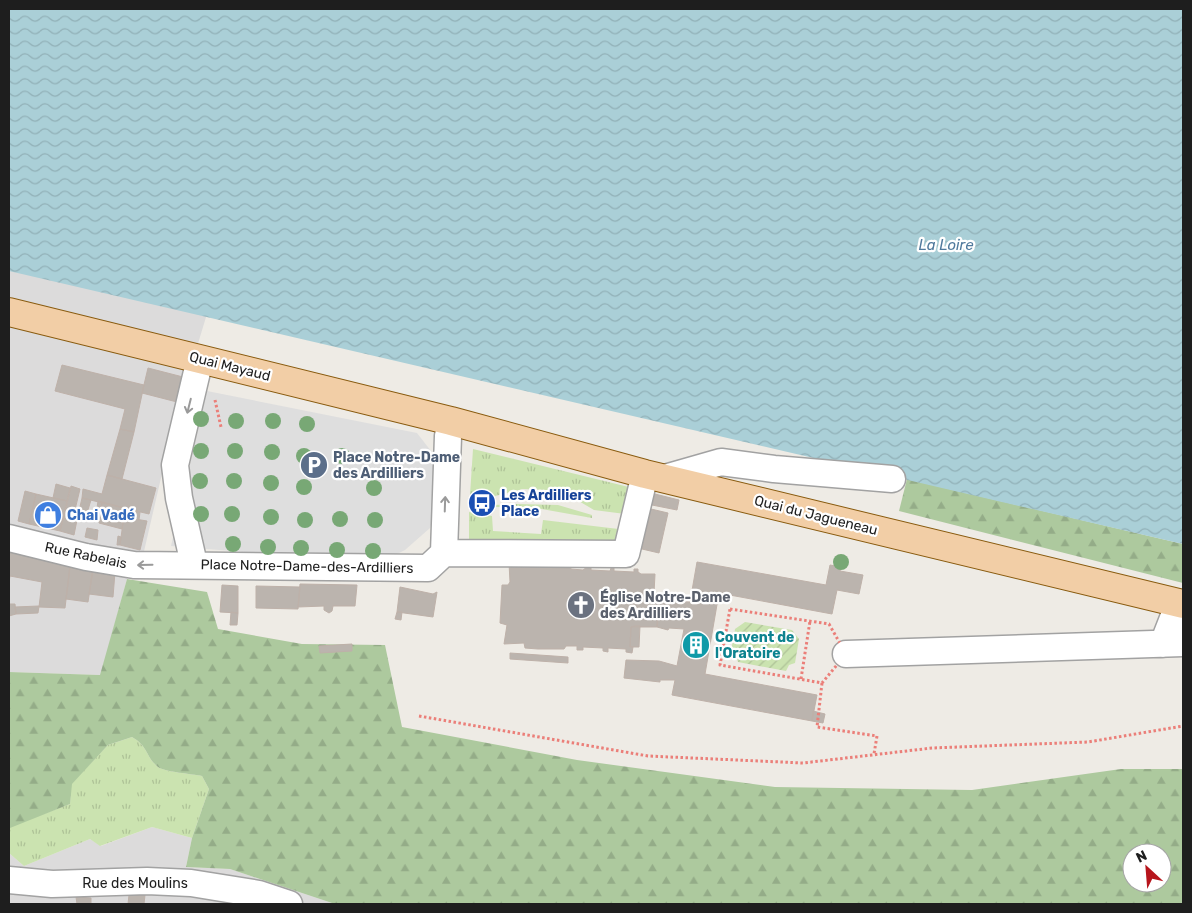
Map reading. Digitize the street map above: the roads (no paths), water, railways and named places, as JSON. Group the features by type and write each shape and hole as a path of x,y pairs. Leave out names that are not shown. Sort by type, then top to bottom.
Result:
{"main road":[{"name":"Quai Mayaud","path":"9,312 451,421"},
{"name":"Quai du Jagueneau","path":"451,421 655,476 1181,604"}],"street":[{"name":"Place Notre-Dame-des-Ardilliers","path":"200,359 175,465 179,498 194,564 305,569 436,561 626,554 655,476"},
{"path":"436,561 451,421"},
{"path":"655,476 721,462 774,469 892,479"},
{"name":"Rue Rabelais","path":"9,538 121,564 194,564"},
{"path":"846,654 1173,643 1181,604"},
{"name":"Rue des Moulins","path":"9,880 52,884 147,881 191,883 259,894 289,904"}],"water":[{"name":"La Loire","path":"9,9 1183,9 1183,544 9,271"}],"place":[{"name":"Place Notre-Dame des Ardilliers","path":"314,465"},
{"name":"Les Ardilliers Place","path":"482,503"},
{"name":"Chai Vadé","path":"48,515"},
{"name":"Église Notre-Dame des Ardilliers","path":"581,605"},
{"name":"Couvent de l'Oratoire","path":"696,645"}]}
